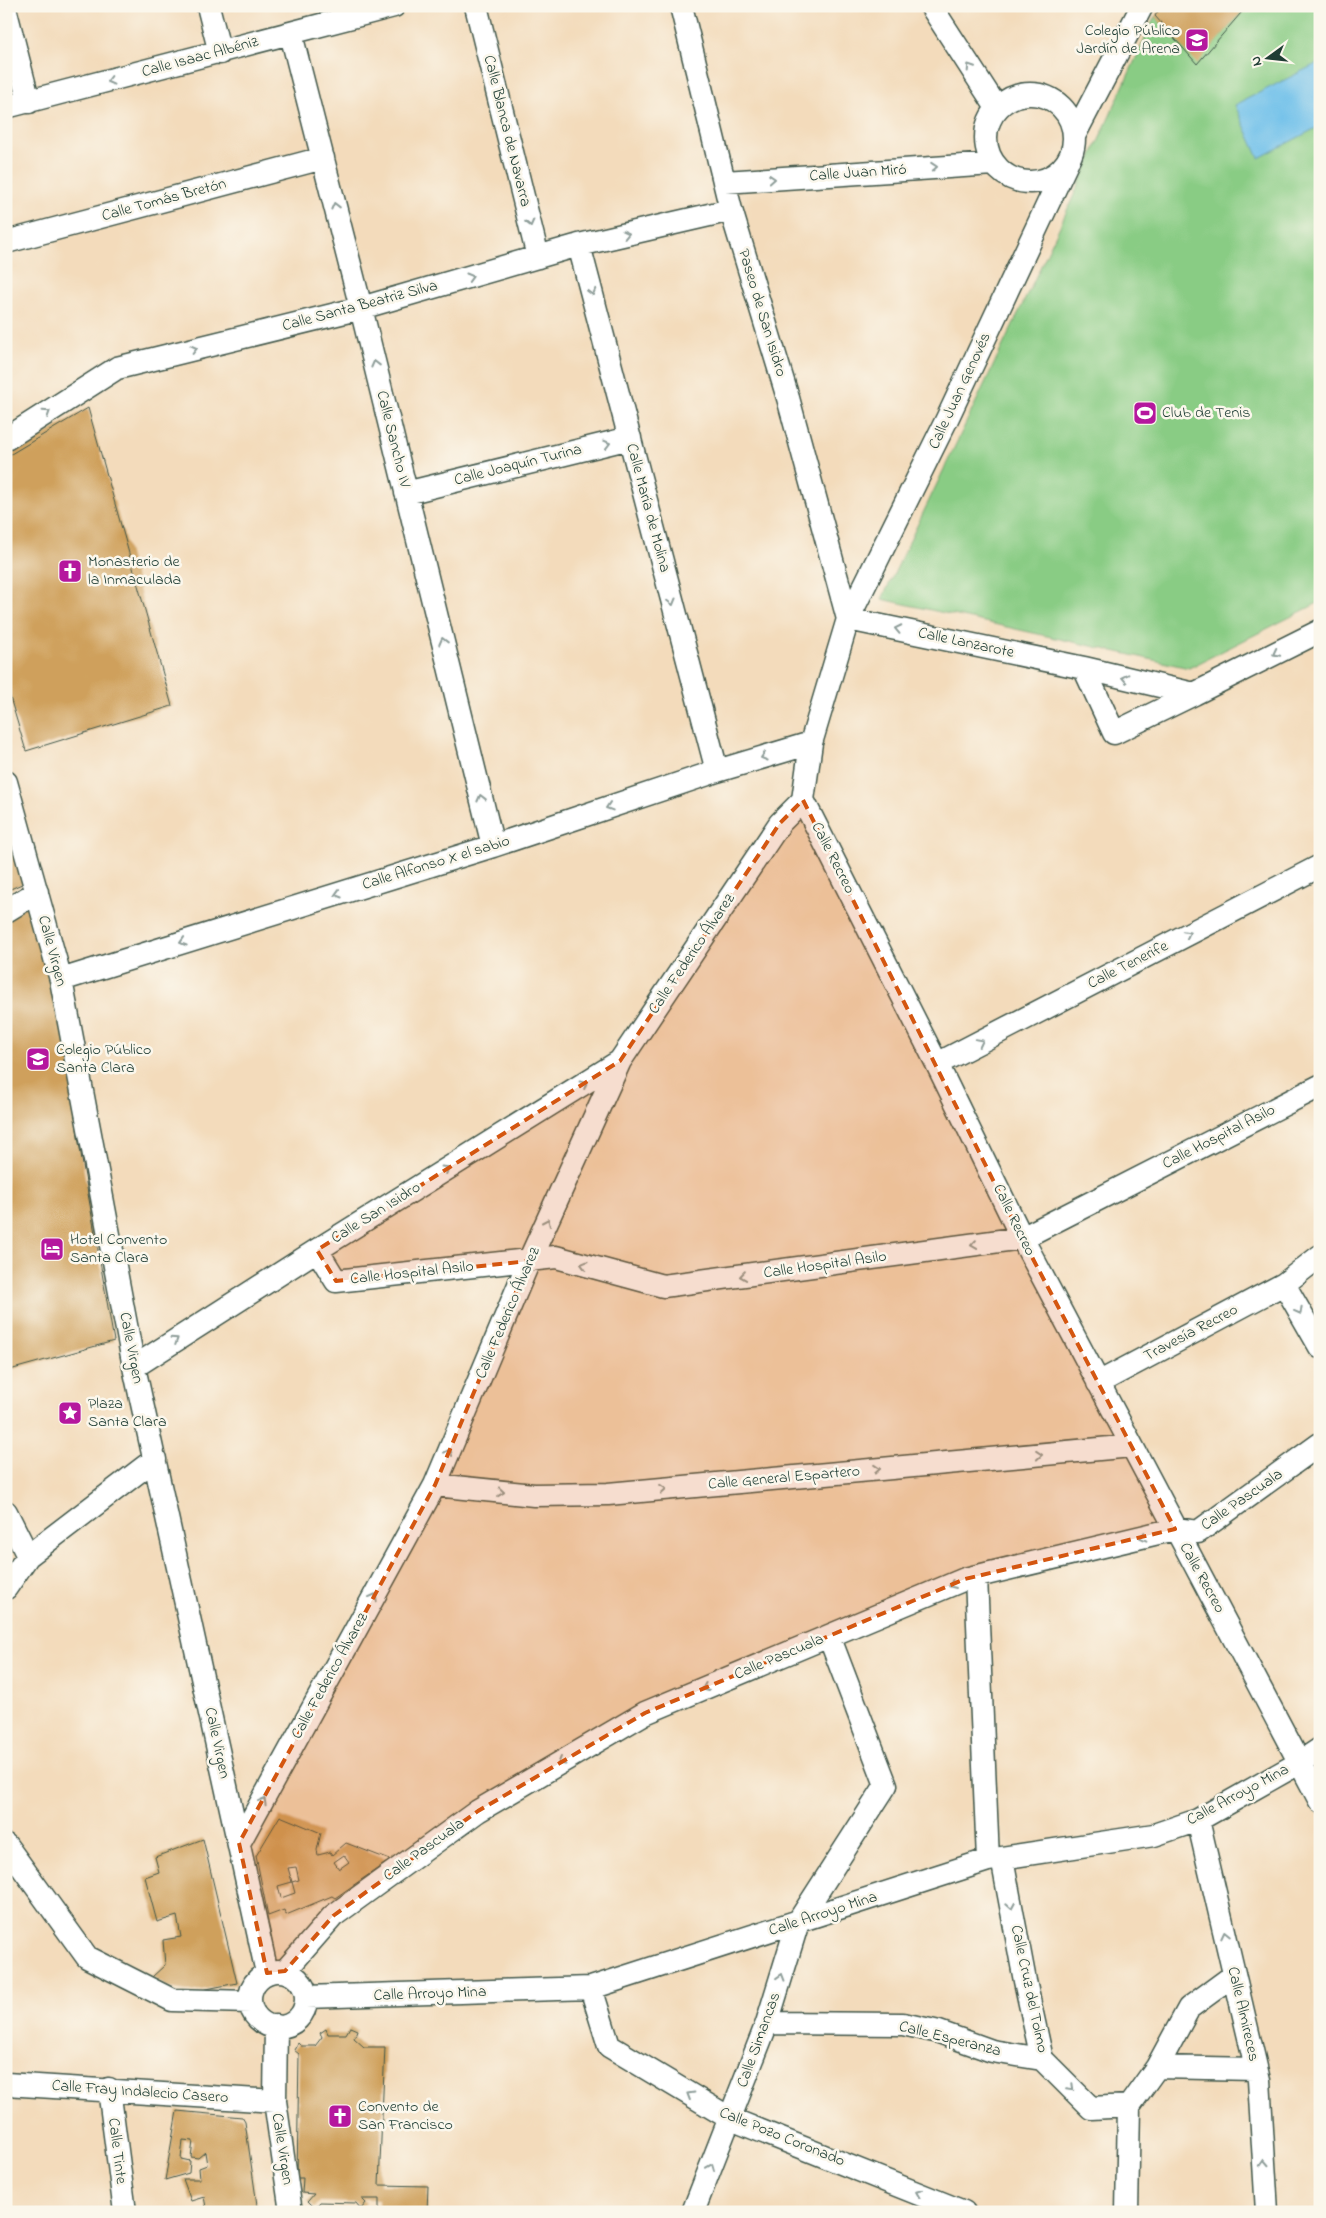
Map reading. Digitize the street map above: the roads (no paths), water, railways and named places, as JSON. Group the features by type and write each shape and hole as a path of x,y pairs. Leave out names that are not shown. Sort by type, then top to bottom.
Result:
{"street":[{"path":"208,6 220,53"},
{"name":"Calle Isaac Albéniz","path":"6,107 291,34 344,13 394,6"},
{"name":"Calle Blanca de Navarra","path":"476,6 538,257"},
{"name":"Paseo de San Isidro","path":"681,6 731,210 788,398 848,618"},
{"path":"931,6 997,108"},
{"path":"1074,136 1142,6"},
{"path":"6,12 28,102"},
{"name":"Calle Sancho IV","path":"291,34 361,308 493,846"},
{"path":"1032,94 1045,96 1065,112 1072,124 1074,136 1073,149 1068,161 1060,171 1049,178 1037,182 1025,182 1013,179 1002,173 993,164 987,150 985,135 989,121 997,108 1007,100 1019,95 1032,94"},
{"name":"Calle Tomás Bretón","path":"6,242 323,158"},
{"name":"Calle Juan Genovés","path":"848,618 948,419 1068,161"},
{"name":"Calle Juan Miró","path":"724,182 993,164"},
{"name":"Calle Santa Beatriz Silva","path":"6,440 117,368 361,308 579,245 731,210"},
{"name":"Calle María de Molina","path":"579,245 716,771"},
{"name":"Calle Joaquín Turina","path":"406,493 630,438"},
{"path":"803,800 811,743 848,618"},
{"name":"Calle Lanzarote","path":"848,618 1084,668 1194,694"},
{"path":"1084,668 1114,733 1320,631"},
{"name":"Calle Alfonso X el sabio","path":"61,980 493,846 716,771 811,743"},
{"name":"Calle Virgen","path":"6,782 61,980 134,1367 239,1843 276,1972"},
{"name":"Calle Federico Álvarez","path":"239,1843 435,1485 529,1261 620,1061 780,823 803,800"},
{"name":"Calle Recreo","path":"803,800 937,1064 1022,1238 1238,1645 1298,1763 1320,1801"},
{"name":"Calle Tenerife","path":"937,1064 1320,866"},
{"path":"6,911 37,892"},
{"name":"Calle San Isidro","path":"134,1367 317,1250 620,1061"},
{"name":"Calle Hospital Asilo","path":"317,1250 336,1281 556,1257 663,1286 1022,1238 1320,1086"},
{"name":"Travesía Recreo","path":"1098,1383 1284,1284 1320,1256"},
{"path":"1284,1284 1320,1347"},
{"name":"Calle Pascuala","path":"276,1972 333,1916 478,1811 645,1713 965,1579 1175,1529 1198,1532 1320,1444"},
{"name":"Calle General Espartero","path":"435,1485 534,1495 608,1494 1132,1446"},
{"path":"6,1588 28,1556 155,1459"},
{"path":"6,1512 28,1556"},
{"name":"Calle Cruz del Tolmo","path":"976,1577 995,1859 1042,2059 1091,2108 1130,2106"},
{"name":"Calle Simancas","path":"693,2212 767,2023 798,1922 886,1785 829,1636"},
{"name":"Calle Arroyo Mina","path":"306,1997 591,1988 995,1859 1154,1835 1198,1820 1320,1749"},
{"name":"Calle Almireces","path":"1198,1820 1259,2080 1267,2212"},
{"path":"6,1845 87,1958 172,2000 250,2002"},
{"path":"276,1972 300,1981 306,1997 301,2015 294,2022 286,2026 276,2026 259,2019 250,2002 254,1984 276,1972"},
{"path":"1127,2212 1130,2106 1157,2067 1189,2008 1234,1975"},
{"name":"Calle Pozo Coronado","path":"591,1988 609,2046 731,2119 964,2212"},
{"name":"Calle Esperanza","path":"767,2023 903,2024 939,2032 992,2051 1042,2059"},
{"name":"Calle Virgen","path":"276,2026 275,2101 292,2212"},
{"path":"1157,2067 1255,2069"},
{"name":"Calle Fray Indalecio Casero","path":"6,2084 275,2101"},
{"name":"Calle Tinte","path":"109,2090 124,2212"}],"water":[{"path":"1320,62 1320,126 1259,158 1235,105"}],"place":[{"name":"Colegio Público Jardín de Arena","path":"1197,40"},
{"name":"Club de Tenis","path":"1145,413"},
{"name":"Monasterio de la Inmaculada","path":"70,571"},
{"name":"Colegio Público Santa Clara","path":"38,1059"},
{"name":"Hotel Convento Santa Clara","path":"52,1249"},
{"name":"Plaza Santa Clara","path":"70,1413"},
{"name":"Convento de San Francisco","path":"340,2116"}]}
